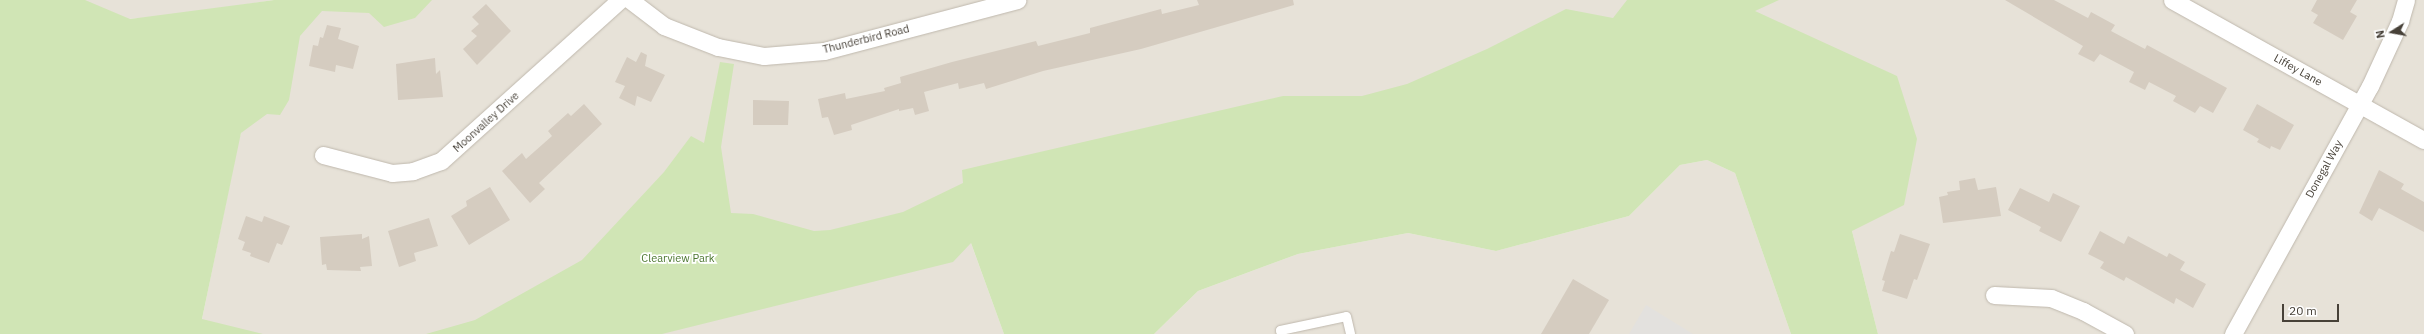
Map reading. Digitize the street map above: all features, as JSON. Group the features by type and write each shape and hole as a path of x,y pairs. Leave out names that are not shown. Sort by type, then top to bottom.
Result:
{"street":[{"name":"Moonvalley Drive","path":"323,155 392,173 413,171 441,161 620,0"},
{"name":"Thunderbird Road","path":"630,0 664,26 718,47 764,56 824,51 1017,0"},
{"name":"Liffey Lane","path":"2172,0 2424,140"},
{"name":"Donegal Way","path":"2233,334 2360,104 2400,21 2406,0"},
{"path":"1994,295 2051,298 2083,311 2125,334"}],"lane":[{"path":"1281,334 1280,330 1346,316 1350,334"}],"shaded area":[{"path":"0,0 274,0 166,16 53,25"},
{"path":"288,0 2424,0 2424,334 1878,334 1852,231 1917,139 964,224 1004,334 199,334 239,139"},
{"path":"1707,160 1735,173 1791,334 1154,334 1198,291 1298,254 1408,233 1496,251 1629,216 1680,165"},
{"path":"1646,305 1693,334 1629,334"}],"green space":[{"path":"0,0 85,0 130,19 274,0 432,0 415,18 384,27 369,13 322,11 300,36 289,100 280,115 267,114 241,133 202,319 263,334 0,334"},
{"name":"Clearview Park","path":"1627,0 1779,0 1755,11 1897,76 1917,139 1904,205 1852,231 1878,334 1791,334 1735,173 1707,160 1680,165 1629,216 1496,251 1408,233 1298,254 1198,291 1154,334 1004,334 971,243 953,262 662,334 426,334 475,320 582,260 664,172 691,136 704,143 720,62 734,64 721,147 731,213 753,214 814,231 830,230 903,212 963,183 962,170 1283,96 1362,96 1407,84 1487,49 1566,9 1613,18"}],"building":[{"path":"1197,0 1293,0 1294,5 1141,49 1043,71 986,89 984,83 959,89 958,83 924,92 929,111 915,115 913,108 899,111 899,109 851,125 852,130 834,135 828,117 822,118 818,99 845,93 846,99 885,91 884,88 901,83 900,77 1036,41 1038,46 1090,33 1090,28 1161,9 1162,14 1199,5"},
{"path":"2005,0 2054,0 2088,18 2091,12 2115,25 2111,31 2145,49 2147,45 2227,88 2213,113 2200,106 2195,113 2173,101 2176,96 2149,82 2145,90 2129,82 2134,72 2100,54 2094,62 2078,54 2083,46"},
{"path":"2317,0 2357,0 2350,12 2357,16 2343,40 2313,23 2318,15 2311,11"},
{"path":"486,4 511,31 477,65 463,49 477,36 471,31 479,24 472,17"},
{"path":"327,25 341,28 338,39 359,46 353,69 336,65 335,72 309,66 313,45 318,46 320,37 323,38"},
{"path":"641,52 647,55 645,66 665,75 651,102 637,96 635,106 619,98 625,86 615,82 627,57 636,62"},
{"path":"435,58 436,74 440,70 443,97 398,100 396,64"},
{"path":"753,100 789,101 788,125 753,125"},
{"path":"584,104 602,124 539,183 545,189 530,203 502,171 522,153 526,159 552,136 548,131 568,113 571,116"},
{"path":"2257,104 2294,125 2280,150 2271,146 2270,149 2257,142 2259,139 2243,130"},
{"path":"2379,170 2404,184 2401,189 2424,202 2424,232 2379,208 2372,221 2359,213"},
{"path":"1975,178 1978,190 1996,187 2001,216 1943,223 1939,197 1948,195 1947,192 1960,190 1959,181"},
{"path":"490,187 510,220 469,245 451,216 467,206 466,201"},
{"path":"2020,188 2049,202 2053,193 2080,206 2061,242 2039,231 2041,227 2008,210"},
{"path":"246,216 262,222 264,216 290,226 282,245 277,243 269,263 250,256 251,253 242,250 245,242 238,239"},
{"path":"429,218 438,246 414,253 416,261 399,267 388,231"},
{"path":"2100,231 2124,244 2128,236 2167,257 2169,253 2185,262 2180,270 2206,284 2193,308 2176,298 2174,304 2126,277 2124,281 2100,268 2104,262 2088,254"},
{"path":"362,234 362,239 369,236 372,266 360,267 361,271 327,270 326,264 322,265 320,237"},
{"path":"1900,234 1930,244 1917,280 1914,279 1907,299 1882,291 1885,281 1882,280 1891,251 1894,252"},
{"path":"1573,279 1609,300 1589,334 1541,334"}]}
